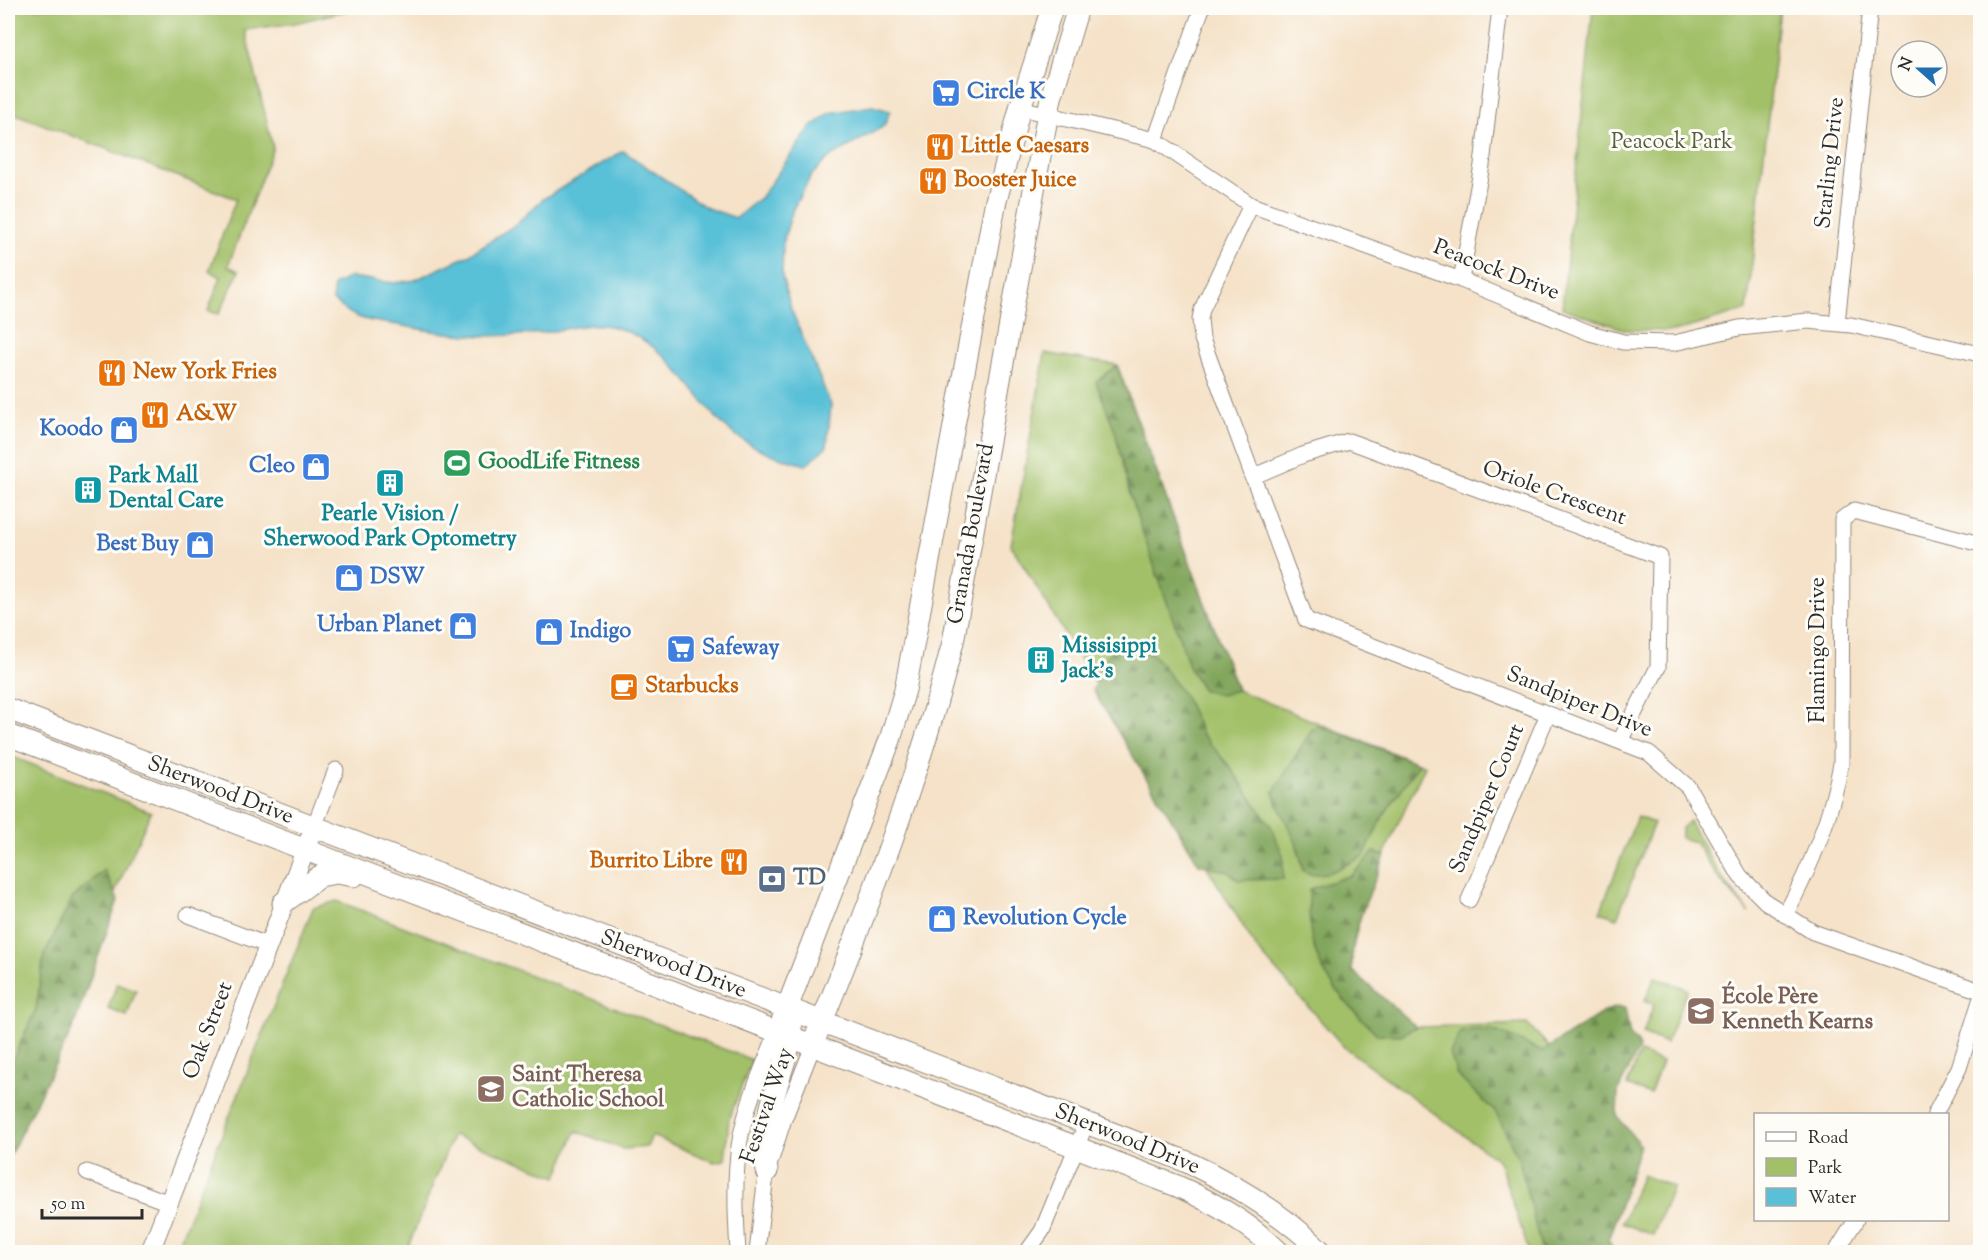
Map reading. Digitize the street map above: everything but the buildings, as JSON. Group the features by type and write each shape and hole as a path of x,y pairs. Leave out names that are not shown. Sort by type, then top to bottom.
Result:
{"main road":[{"name":"Granada Boulevard","path":"767,1171 764,1150 765,1128 784,1036 787,1009 890,740 905,690 995,205 1020,108 1052,8"},
{"name":"Granada Boulevard","path":"813,1046 923,753 940,697 953,642 1048,115 1078,8"},
{"name":"Sherwood Drive","path":"8,710 1222,1178 1282,1217 1322,1252"},
{"name":"Sherwood Drive","path":"8,735 1077,1147 1211,1202 1241,1220 1279,1252"},
{"path":"284,903 320,876 370,875"}],"street":[{"path":"1155,140 1202,8"},
{"path":"1461,280 1482,165 1500,8"},
{"name":"Starling Drive","path":"1837,323 1870,8"},
{"name":"Peacock Drive","path":"1020,108 1155,140 1251,205 1461,280 1590,333 1623,342 1674,343 1739,328 1786,322 1837,323 1980,354"},
{"name":"Sandpiper Drive","path":"1251,205 1207,297 1200,320 1202,339 1306,620 1649,753 1688,787 1740,876 1766,902 1814,932 1980,991"},
{"name":"Oriole Crescent","path":"1252,477 1303,455 1349,441 1660,557 1658,667 1620,741"},
{"name":"Flamingo Drive","path":"1785,915 1808,872 1835,795 1841,764 1842,520 1854,511 1980,544"},
{"name":"Sandpiper Court","path":"1469,900 1548,714"},
{"path":"314,827 336,770"},
{"name":"Oak Street","path":"150,1252 314,827"},
{"path":"188,915 267,945"},
{"path":"1936,1113 1959,1068 1980,1000"},
{"name":"Festival Way","path":"738,1252 736,1212 739,1146 751,1100 784,1036"},
{"name":"Festival Way","path":"757,1252 767,1171 784,1119 813,1046"},
{"path":"1027,1252 1042,1231 1086,1124"},
{"path":"87,1172 169,1203"},
{"path":"1836,1252 1855,1221"}],"green space":[{"path":"8,8 357,8 295,23 245,30 273,148 228,266 239,271 219,314 208,311 221,277 209,271 236,199 8,111"},
{"name":"Peacock Park","path":"1593,8 1780,8 1747,310 1677,331 1626,330 1562,308"},
{"path":"1045,353 1117,365 1237,690 1425,766 1367,897 1358,925 1352,971 1416,1027 1528,1024 1640,1145 1608,1240 1615,1252 1529,1252 1499,1161 1344,1047 1257,949 1011,545"},
{"path":"1117,365 1237,690 1220,695 1203,690 1191,671 1131,499 1115,431 1096,382"},
{"path":"1140,644 1154,655 1171,677 1186,699 1202,734 1230,767 1271,826 1283,856 1283,879 1238,880 1229,872 1199,864 1093,691 1103,663 1112,651 1119,647"},
{"path":"1318,725 1419,764 1383,816 1364,856 1331,872 1313,875 1303,871 1295,840 1273,793 1312,729"},
{"path":"8,755 151,812 8,1132"},
{"path":"1637,817 1654,823 1617,918 1600,912"},
{"path":"1689,821 1720,875 1749,913 1715,874 1695,842 1681,838 1681,828"},
{"path":"1374,852 1385,855 1357,927 1352,971 1416,1027 1401,1035 1377,1034 1337,992 1316,954 1311,934 1309,889 1352,875"},
{"path":"104,870 118,900 73,1028 8,1159 8,1070 36,1009 44,955 72,899"},
{"name":"Saint Theresa Catholic School","path":"337,901 752,1060 729,1119 725,1160 714,1162 652,1136 647,1147 623,1149 576,1131 557,1177 453,1135 406,1252 175,1252 313,908"},
{"path":"1655,977 1688,989 1666,1043 1643,1033 1654,1004 1645,1000"},
{"path":"117,983 136,990 127,1016 108,1009"},
{"path":"1618,1007 1625,1008 1630,1036 1638,1043 1639,1049 1618,1091 1617,1116 1640,1145 1608,1240 1615,1252 1542,1252 1519,1160 1496,1113 1457,1075 1450,1053 1461,1032 1474,1030 1495,1031 1543,1051 1605,1011"},
{"path":"1640,1053 1662,1062 1650,1094 1627,1085"},
{"path":"1642,1175 1673,1187 1653,1235 1622,1223"}],"water":[{"path":"872,106 890,111 884,126 827,159 811,176 793,209 783,242 782,276 791,309 831,405 827,446 806,465 756,448 734,434 715,416 664,356 638,337 623,330 595,325 509,335 455,334 363,319 351,314 332,300 334,285 350,277 394,283 415,280 467,256 515,225 543,199 623,151 707,208 736,218 761,197 810,128 830,113"}],"place":[{"name":"Circle K","path":"946,93"},
{"name":"Little Caesars","path":"940,147"},
{"name":"Booster Juice","path":"933,181"},
{"name":"New York Fries","path":"112,373"},
{"name":"A&W","path":"155,415"},
{"name":"Koodo","path":"124,430"},
{"name":"GoodLife Fitness","path":"457,463"},
{"name":"Cleo","path":"316,467"},
{"name":"Pearle Vision / Sherwood Park Optometry","path":"390,483"},
{"name":"Park Mall Dental Care","path":"88,490"},
{"name":"Best Buy","path":"200,545"},
{"name":"DSW","path":"349,578"},
{"name":"Urban Planet","path":"463,626"},
{"name":"Indigo","path":"549,632"},
{"name":"Safeway","path":"681,649"},
{"name":"Missisippi Jack's","path":"1041,660"},
{"name":"Starbucks","path":"624,687"},
{"name":"Burrito Libre","path":"734,862"},
{"name":"TD","path":"772,879"},
{"name":"Revolution Cycle","path":"942,919"},
{"name":"École Père Kenneth Kearns","path":"1701,1011"},
{"name":"Saint Theresa Catholic School","path":"491,1089"}]}
